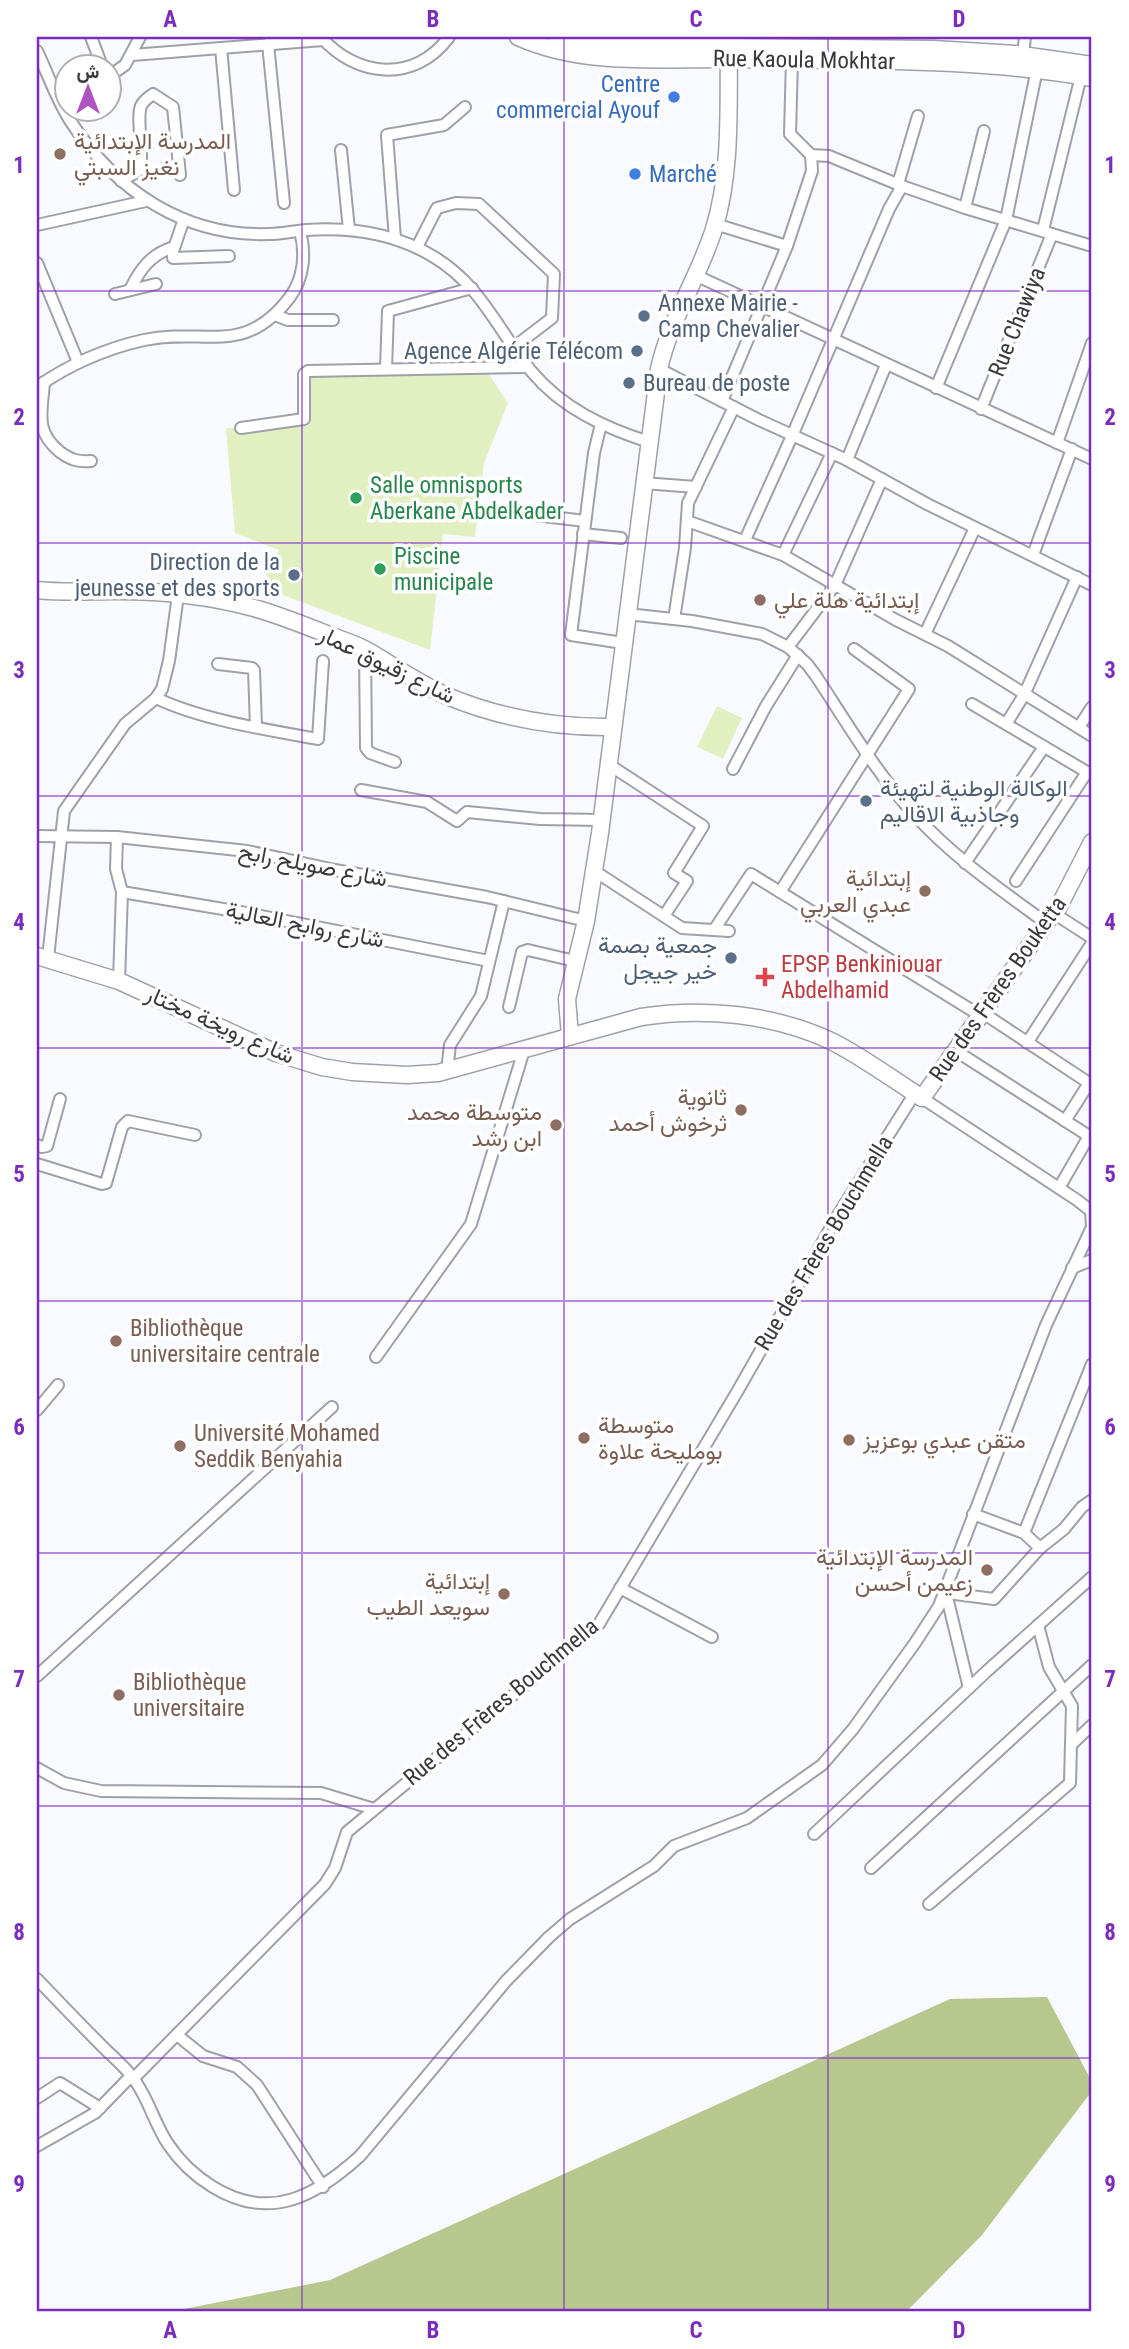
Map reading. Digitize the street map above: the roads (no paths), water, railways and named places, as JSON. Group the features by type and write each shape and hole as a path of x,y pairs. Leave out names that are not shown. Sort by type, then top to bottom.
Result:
{"main road":[{"name":"Rue Kaoula Mokhtar","path":"519,37 558,51 589,57 934,49 1023,55 1089,73"},
{"name":"Rue Kaoula Mokhtar","path":"556,37 596,44 792,60 933,62 1089,73"},
{"path":"569,1036 567,999 586,921 601,820 659,369 668,335 715,224 726,150 729,53"},
{"name":"شارع زقيوق عمار","path":"37,590 178,595 253,608 292,620 365,649 444,694 475,707 514,718 551,724 613,727"},
{"name":"Rue des Frères Bouketta","path":"918,1096 956,1051 1051,919 1091,844"},
{"name":"شارع رويخة مختار","path":"42,957 119,981 276,1054 332,1069 381,1075 447,1071 569,1036 656,1015 701,1013 751,1017 793,1027 828,1040 861,1058 918,1096"}],"street":[{"path":"122,67 132,55 140,37"},
{"path":"132,55 322,38 331,48 352,62 364,67 391,69 404,68 425,60 449,37"},
{"path":"1023,55 1025,37"},
{"path":"268,44 284,203"},
{"path":"221,48 234,190"},
{"path":"37,51 52,80"},
{"path":"722,401 787,246 812,171 811,155 790,134 792,60"},
{"path":"936,388 1006,220 1037,69"},
{"name":"Rue Chawiya","path":"981,409 1047,232 1089,73"},
{"path":"121,181 140,170 143,158 140,107 153,94 173,107 180,175"},
{"path":"395,239 387,135 444,125 465,107"},
{"path":"745,540 900,185 918,116"},
{"path":"71,122 97,158 121,181 146,201 184,219 236,232 367,232 417,247 454,270 472,288 528,367 553,394 601,424 649,442"},
{"path":"965,208 984,131"},
{"path":"341,150 349,230"},
{"path":"811,155 829,156 965,208 1092,246"},
{"path":"37,225 146,201"},
{"path":"417,247 437,208 456,203 479,204 554,274 552,317 514,347"},
{"path":"184,219 173,258 229,256"},
{"path":"715,224 787,246"},
{"path":"91,461 74,461 48,441 41,424 40,384 78,362 118,347 153,339 235,336 258,328 275,315 292,294 300,277 303,244 300,231"},
{"path":"130,290 137,274 148,261 160,252 174,247"},
{"path":"37,263 78,362"},
{"path":"695,275 1092,458"},
{"path":"115,294 156,284"},
{"path":"386,369 388,311 472,288"},
{"path":"275,315 288,320 333,320"},
{"path":"1057,443 1092,343"},
{"path":"846,460 886,365"},
{"path":"241,428 304,419 304,374 308,371 528,367"},
{"path":"659,369 1092,585"},
{"path":"674,619 688,503 734,407"},
{"path":"601,424 594,453 571,635 623,643"},
{"path":"1032,555 1072,449"},
{"path":"783,555 832,453"},
{"path":"788,647 835,585 882,480"},
{"path":"643,483 696,487"},
{"path":"535,515 585,521"},
{"path":"687,521 783,555 948,646 1092,736"},
{"path":"925,634 975,528"},
{"path":"583,534 621,538"},
{"path":"1006,724 1024,695 1077,577"},
{"path":"42,957 62,818 67,806 125,724 156,698 165,681 178,595"},
{"path":"627,614 762,634 788,647 816,676 868,756 914,814 965,863 1051,919 1092,940 1027,1043"},
{"path":"365,649 366,748 370,753 396,761"},
{"path":"780,892 909,690 855,649"},
{"path":"733,769 766,706 798,655"},
{"path":"156,698 170,705 256,727 318,739 323,662"},
{"path":"218,664 254,670 256,727"},
{"path":"972,704 1089,774 1016,881"},
{"path":"1079,727 1092,707"},
{"path":"965,863 1044,747"},
{"path":"608,764 704,826 674,873 687,881 664,916"},
{"path":"361,790 427,802 457,821 467,812 540,819 601,820"},
{"name":"شارع صويلح رابح","path":"37,836 117,836 247,851 505,901 586,921"},
{"path":"117,836 116,869 122,892 119,981"},
{"path":"593,870 682,928 729,931"},
{"path":"714,930 751,874 1091,1084 1065,1121"},
{"name":"شارع روابح العالية","path":"122,892 241,912 489,961"},
{"path":"447,1071 450,1045 481,996 505,901"},
{"path":"509,1007 522,952 528,950 575,961"},
{"path":"376,1357 471,1224 524,1050"},
{"path":"956,1051 1089,1136 1059,1188"},
{"path":"37,1979 132,2077 166,2142 199,2179 222,2193 250,2204 304,2196 335,2179 360,2156 506,1981 570,1919 654,1866 674,1846 747,1818 822,1765 853,1729 936,1613 1041,1337 1092,1227 1091,1211 918,1096"},
{"name":"Rue des Frères Bouchmella","path":"37,2146 95,2113 177,2035 325,1884 335,1868 346,1832 599,1623 737,1392 838,1215 918,1096"},
{"path":"37,1145 47,1146 60,1099"},
{"path":"37,1164 102,1184 106,1183 122,1127 128,1121 195,1135"},
{"path":"1072,1268 1092,1260"},
{"path":"1024,1533 1092,1364"},
{"path":"37,1410 58,1385"},
{"path":"37,1676 332,1408"},
{"path":"945,1589 955,1594 994,1599 1040,1548 1064,1529 1092,1499"},
{"path":"973,1514 1024,1533 1040,1548"},
{"path":"814,1834 1092,1577"},
{"path":"620,1588 712,1637"},
{"path":"945,1589 969,1688"},
{"path":"929,1904 1070,1783 1072,1706 1049,1667 1038,1625"},
{"path":"871,1868 1092,1665"},
{"path":"1071,1745 1092,1725"},
{"path":"37,1768 64,1783 100,1791 321,1793 374,1809"},
{"path":"177,2035 203,2056 237,2067 257,2085 323,2186"},
{"path":"37,2098 60,2084 100,2108"}],"place":[{"name":"Centre commercial Ayouf","path":"674,97"},
{"name":"المدرسة الإبتدائية نغيز السبتي","path":"60,154"},
{"name":"Marché","path":"635,174"},
{"name":"Annexe Mairie - Camp Chevalier","path":"644,316"},
{"name":"Agence Algérie Télécom","path":"637,351"},
{"name":"Bureau de poste","path":"629,383"},
{"name":"Salle omnisports Aberkane Abdelkader","path":"356,498"},
{"name":"Piscine municipale","path":"380,569"},
{"name":"Direction de la jeunesse et des sports","path":"294,575"},
{"name":"إبتدائية هلة علي","path":"760,600"},
{"name":"الوكالة الوطنية لتهيئة وجاذبية الاقاليم","path":"866,801"},
{"name":"إبتدائية عبدي العربي","path":"925,891"},
{"name":"جمعية بصمة خير جيجل","path":"731,958"},
{"name":"EPSP Benkiniouar Abdelhamid","path":"765,977"},
{"name":"ثانوية ثرخوش أحمد","path":"741,1110"},
{"name":"متوسطة محمد ابن رشد","path":"556,1125"},
{"name":"Bibliothèque universitaire centrale","path":"116,1341"},
{"name":"متوسطة بومليحة علاوة","path":"584,1438"},
{"name":"متقن عبدي بوعزيز","path":"849,1440"},
{"name":"Université Mohamed Seddik Benyahia","path":"180,1446"},
{"name":"المدرسة الإبتدائية زعيمن أحسن","path":"987,1570"},
{"name":"إبتدائية سويعد الطيب","path":"504,1594"},
{"name":"Bibliothèque universitaire","path":"119,1695"}]}
